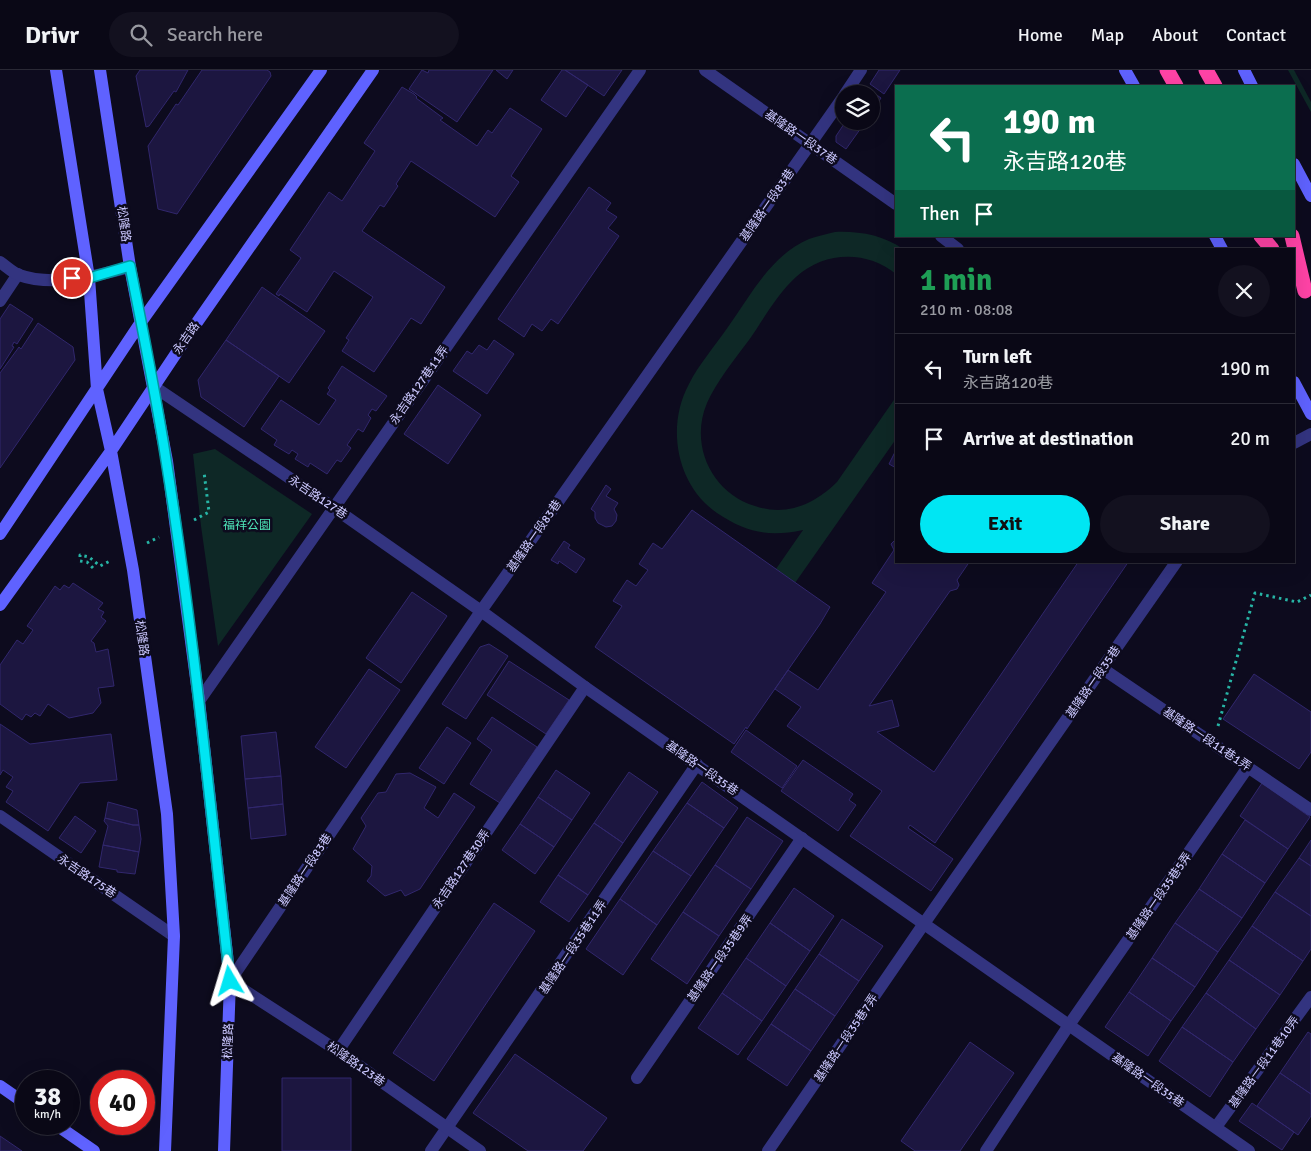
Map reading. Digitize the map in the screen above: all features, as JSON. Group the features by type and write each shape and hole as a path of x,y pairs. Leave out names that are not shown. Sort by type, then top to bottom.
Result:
{"highway":[{"path":"1167,70 1175,85"},
{"path":"1206,70 1214,85"},
{"path":"1261,237 1269,248"},
{"path":"1295,256 1303,288"},
{"path":"1295,258 1303,288"}],"street":[{"name":"松隆路","path":"56,70 89,278 97,389 111,450 133,570 165,805 174,936 165,1151"},
{"name":"松隆路","path":"100,70 130,266 167,461 199,701 230,981 224,1151"},
{"path":"0,534 141,322 321,70"},
{"name":"永吉路","path":"0,605 111,450 153,386 372,70"},
{"name":"永吉路127巷11弄","path":"199,701 640,70"},
{"name":"基隆路一段37巷","path":"705,70 895,203"},
{"name":"基隆路一段83巷","path":"851,85 861,70"},
{"path":"1125,70 1133,85"},
{"path":"1244,70 1252,85"},
{"name":"基隆路一段83巷","path":"230,981 481,611 835,108"},
{"path":"1295,166 1311,196"},
{"path":"942,237 957,248"},
{"path":"0,262 18,274 38,280 89,278 130,266"},
{"path":"0,301 18,274"},
{"path":"1295,384 1311,414"},
{"name":"永吉路127巷","path":"153,386 334,508 481,611"},
{"path":"1295,442 1311,434"},
{"name":"基隆路一段35巷","path":"923,925 1176,563"},
{"name":"基隆路一段35巷","path":"481,611 585,688 697,764 923,925 1216,1126 1249,1151"},
{"name":"基隆路一段11巷1弄","path":"1102,668 1311,810"},
{"name":"永吉路127巷30弄","path":"338,1051 585,688"},
{"name":"基隆路一段35巷11弄","path":"431,1151 697,764"},
{"name":"基隆路一段35巷5弄","path":"1069,1025 1248,767"},
{"name":"永吉路175巷","path":"0,816 174,936"},
{"name":"基隆路一段35巷9弄","path":"637,1078 802,838"},
{"name":"基隆路一段35巷7弄","path":"768,1151 923,925"},
{"name":"松隆路123巷","path":"230,981 338,1051 480,1151"},
{"name":"基隆路一段11巷10弄","path":"1216,1126 1311,997"},
{"path":"986,1151 1069,1025"},
{"path":"0,1086 15,1096"},
{"path":"70,1135 94,1151"}],"path":[{"path":"193,521 209,512 204,472"},
{"path":"142,546 167,533"},
{"path":"93,568 87,562 80,561 80,556 90,556 100,566 117,558"},
{"path":"1208,740 1219,725 1255,593 1297,602 1311,595"}],"green space":[{"path":"1288,70 1294,70 1311,102 1311,112"},
{"path":"835,232 853,232 887,240 901,248 895,248 895,273 885,266 872,261 846,257 832,258 807,268 783,291 726,371 707,403 702,419 703,451 716,479 740,500 767,509 789,509 819,497 837,482 895,398 895,440 795,583 776,569 803,530 769,533 748,529 728,520 703,501 692,487 684,471 679,454 678,418 682,400 702,362 763,277 773,265 796,246 819,236"},
{"name":"福祥公園","path":"215,449 312,514 218,646 193,454"}],"building":[{"path":"140,70 188,70 176,92 174,91 149,126 146,127 136,76"},
{"path":"202,70 267,70 271,76 177,214 158,209 148,146 176,104 178,105"},
{"path":"422,70 428,73 429,70 493,70 457,122 409,89"},
{"path":"496,70 513,70 507,79"},
{"path":"562,70 588,85 566,117 541,100"},
{"path":"565,70 622,70 604,96"},
{"path":"879,70 900,70 884,94 880,91 880,85 870,84"},
{"path":"402,87 414,94 416,98 443,118 440,120 477,146 488,130 492,133 510,108 542,129 511,176 519,182 495,217 411,161 384,207 380,205 362,231 445,287 421,324 411,318 374,372 342,351 349,340 346,338 373,297 334,271 307,312 280,294 279,296 276,294 301,258 290,250 329,192 342,201 375,151 364,143"},
{"path":"840,130 860,130 846,149 836,142 836,136"},
{"path":"589,187 611,203 606,210 617,217 608,228 619,236 558,324 551,319 542,331 532,324 524,337 498,319"},
{"path":"262,287 325,331 289,383 226,340"},
{"path":"10,304 33,319 17,344 14,342 12,346 14,347 0,369 0,319"},
{"path":"38,323 73,347 75,360 0,468 0,373 19,347 21,349"},
{"path":"226,340 279,376 244,427 201,397 198,380"},
{"path":"494,340 514,354 487,394 453,371 467,351 472,354 479,345 487,350"},
{"path":"342,366 387,396 376,411 372,409 368,415 371,418 363,432 358,429 347,445 351,448 341,462 337,460 327,474 310,463 308,467 295,459 298,454 292,450 289,454 274,445 277,440 261,429 281,400 319,425 336,400 327,394 330,390 328,388"},
{"path":"438,385 481,415 448,464 404,434"},
{"path":"895,452 895,467 889,464"},
{"path":"606,485 611,489 606,496 618,503 614,509 617,515 616,521 612,526 606,527 598,523 595,518 595,512 591,509"},
{"path":"692,510 830,607 747,729 746,727 734,744 595,647 622,606 613,601 627,580 636,586 648,570 639,564 653,543 662,549"},
{"path":"895,540 895,563 969,563 957,580 959,585 957,589 950,591 869,706 892,700 899,726 877,732 934,772 1078,563 1128,563 935,843 910,825 908,828 953,859 931,891 850,836 882,791 787,726 801,707 775,689 788,670 818,690 886,592 872,583 894,550 891,544"},
{"path":"564,541 570,545 568,548 585,559 576,573 559,561 558,564 551,560"},
{"path":"73,583 103,603 98,609 104,612 101,617 106,621 91,641 94,643 96,652 108,649 114,686 98,688 101,703 93,713 69,718 48,704 40,716 35,713 31,717 26,714 22,720 0,704 0,665 17,640 23,644 33,630 27,626 55,586 60,590 64,585 69,588"},
{"path":"412,592 447,616 401,683 366,658"},
{"path":"489,644 508,656 466,719 442,704 480,647"},
{"path":"509,661 569,700 546,734 487,695"},
{"path":"369,669 400,690 346,768 315,747"},
{"path":"1254,674 1311,712 1311,752 1299,769 1223,719"},
{"path":"492,717 537,747 500,803 470,784 492,750 477,739"},
{"path":"0,724 30,744 111,734 117,780 80,783 48,831 6,802 13,791 6,787 13,777 3,770 0,775"},
{"path":"447,727 471,743 444,784 419,768"},
{"path":"746,730 797,766 782,788 731,752"},
{"path":"276,732 281,776 245,779 241,736"},
{"path":"803,760 853,794 849,800 856,805 838,831 781,791"},
{"path":"556,770 590,793 572,820 538,797"},
{"path":"629,772 658,792 623,843 594,823"},
{"path":"410,773 436,787 424,808 438,818 454,793 475,807 420,889 405,896 401,890 385,896 367,881 371,876 372,866 353,849 366,826 361,818 378,793 386,792 396,774"},
{"path":"281,776 283,804 248,808 245,779"},
{"path":"702,782 738,808 724,828 687,803"},
{"path":"1262,783 1310,817 1288,849 1240,816"},
{"path":"538,797 572,820 554,847 520,824"},
{"path":"108,802 137,810 139,825 105,818"},
{"path":"687,803 724,828 691,876 653,851"},
{"path":"283,804 286,835 251,839 248,808"},
{"path":"75,816 96,831 81,853 59,838"},
{"path":"747,817 783,841 751,889 715,865"},
{"path":"105,818 139,825 141,839 139,852 103,845 108,826 104,821"},
{"path":"1245,820 1288,849 1265,883 1222,854"},
{"path":"594,823 623,843 588,895 558,875"},
{"path":"520,824 554,847 535,874 502,850"},
{"path":"1311,840 1311,866 1299,858"},
{"path":"103,845 139,852 135,874 99,867"},
{"path":"653,851 691,876 657,925 620,899"},
{"path":"1222,854 1265,883 1242,918 1199,889"},
{"path":"1299,858 1311,866 1311,916 1275,892"},
{"path":"715,865 751,889 719,936 683,912"},
{"path":"558,875 588,895 569,922 540,902"},
{"path":"794,888 834,916 810,951 770,923"},
{"path":"1199,889 1242,918 1218,952 1175,923"},
{"path":"1275,892 1311,916 1311,949 1303,961 1252,926"},
{"path":"620,899 657,925 623,975 586,949"},
{"path":"494,903 535,931 434,1081 393,1053"},
{"path":"683,912 719,936 687,984 651,959"},
{"path":"842,919 883,946 859,981 819,954"},
{"path":"770,923 810,951 786,986 746,958"},
{"path":"1175,923 1218,952 1195,987 1152,958"},
{"path":"1252,926 1303,961 1280,995 1229,960"},
{"path":"819,954 859,981 835,1016 795,989"},
{"path":"746,958 786,986 762,1021 722,993"},
{"path":"1152,958 1195,987 1171,1021 1129,992"},
{"path":"1229,960 1280,995 1256,1029 1206,993"},
{"path":"795,989 835,1016 811,1051 771,1024"},
{"path":"1129,992 1171,1021 1148,1056 1105,1027"},
{"path":"722,993 762,1021 738,1055 698,1028"},
{"path":"1206,993 1256,1029 1233,1062 1182,1027"},
{"path":"771,1024 811,1051 787,1086 747,1059"},
{"path":"1182,1027 1233,1062 1210,1097 1159,1061"},
{"path":"1308,1032 1311,1034 1311,1094 1280,1073"},
{"path":"970,1042 1014,1073 960,1151 915,1151 901,1141"},
{"path":"515,1054 607,1118 583,1151 528,1151 473,1113"},
{"path":"1280,1073 1311,1094 1311,1116 1298,1135 1257,1106"},
{"path":"282,1078 351,1078 351,1151 282,1151"},
{"path":"1252,1103 1294,1132 1282,1150 1239,1121"},
{"path":"0,1136 22,1151 0,1151"}],"route":[{"path":"72,278 89,278 130,266 167,461 199,701 210,814 230,981"}]}
